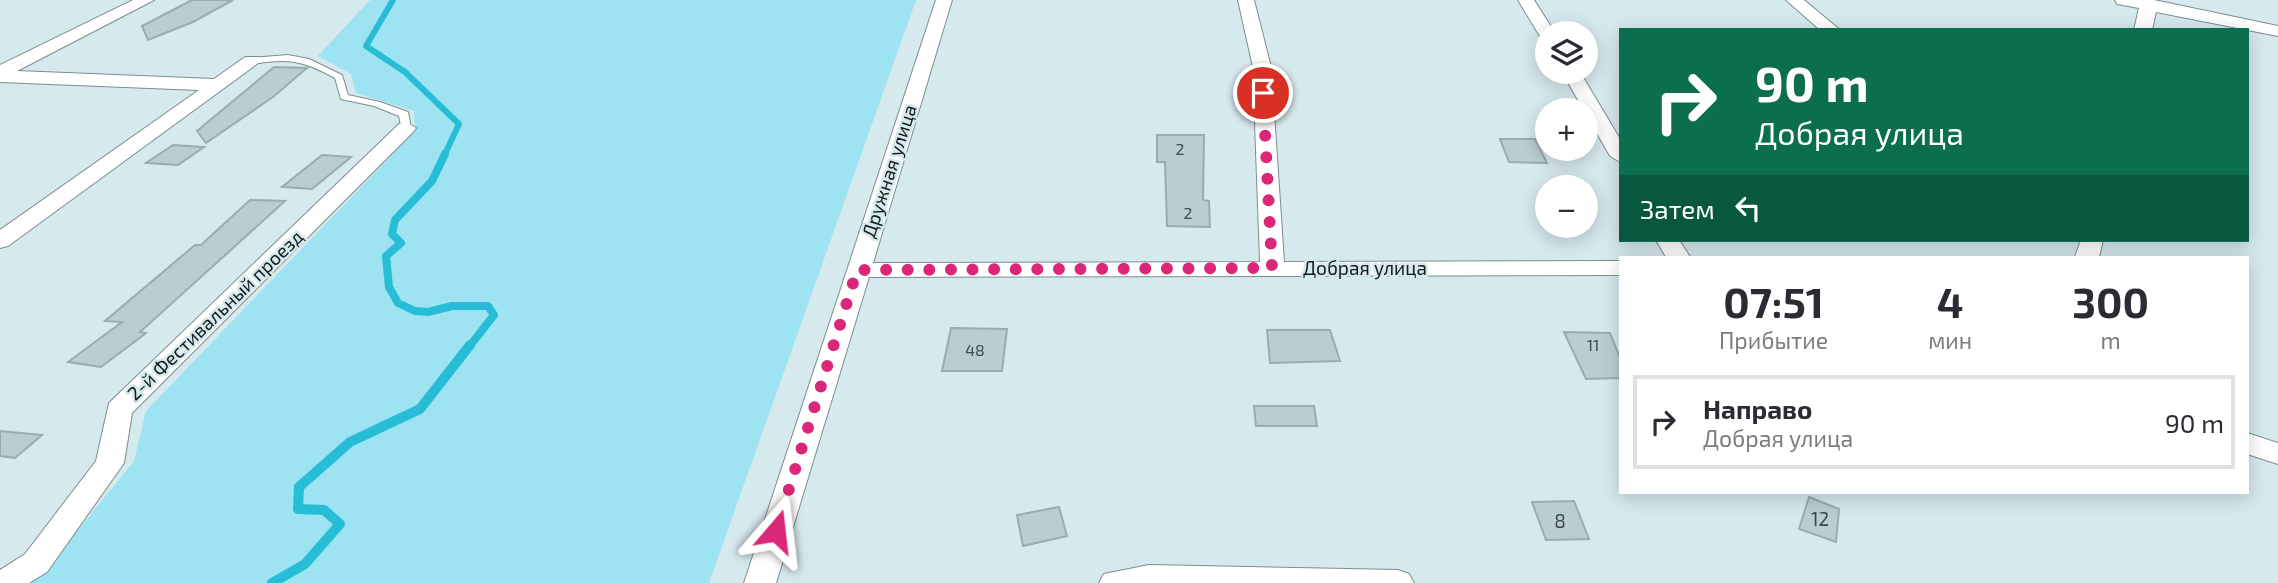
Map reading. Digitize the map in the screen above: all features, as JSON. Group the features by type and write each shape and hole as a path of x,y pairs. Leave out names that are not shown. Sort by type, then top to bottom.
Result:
{"street":[{"path":"0,74 146,0"},
{"name":"Дружная улица","path":"760,583 944,0"},
{"path":"1245,0 1262,67 1272,268"},
{"path":"1526,0 1539,21"},
{"path":"1794,0 1829,28"},
{"path":"2123,0 2158,4 2278,32"},
{"path":"2144,28 2158,4"},
{"path":"0,241 252,61"},
{"path":"0,74 217,85"},
{"path":"1578,84 1619,154"},
{"name":"2-й Фестивальный проезд","path":"4,583 36,563 110,463 119,410 406,128"},
{"name":"Добрая улица","path":"857,270 1619,268"},
{"path":"2249,444 2278,454"},
{"path":"1115,583 1149,578 1398,583"}],"lane":[{"path":"252,61 287,55 313,63 339,77 344,97 404,114 406,128"}],"shaded area":[{"path":"370,0 916,0 709,583 29,583 44,572 134,461 146,411 415,131 414,111 356,93 351,74 318,56"}],"building":[{"path":"192,0 233,0 193,22 148,40 142,26"},
{"path":"274,67 307,68 273,97 206,143 197,131"},
{"path":"1157,135 1204,135 1203,200 1209,201 1210,227 1167,226 1165,162 1157,162"},
{"path":"1500,139 1535,139 1535,161 1547,163 1509,162"},
{"path":"173,145 204,147 178,165 146,163"},
{"path":"322,155 351,157 312,189 282,187"},
{"path":"250,200 285,201 140,332 146,333 101,367 68,362 122,322 105,321 195,245 201,245"},
{"path":"951,328 1007,329 1002,371 942,371"},
{"path":"1267,330 1330,330 1340,361 1270,363"},
{"path":"1564,332 1610,333 1619,356 1619,378 1586,379"},
{"path":"1254,406 1314,406 1317,426 1256,426"},
{"path":"0,431 42,435 15,458 0,456"},
{"path":"1809,497 1839,509 1836,542 1799,529"},
{"path":"1574,501 1589,539 1546,540 1532,502"},
{"path":"1059,507 1067,536 1023,546 1017,515"}],"waterway":[{"path":"393,0 366,46 405,72 459,124 444,156"},
{"path":"445,154 432,181 395,220 392,234 401,243 386,256 389,287 398,303 415,311 428,312 452,306 488,306 494,315 469,347"},
{"path":"272,583 305,564 340,524 324,510 298,509 299,487 350,442 420,409 470,345"}],"route":[{"path":"776,531 857,270 1272,268 1263,93"}]}
